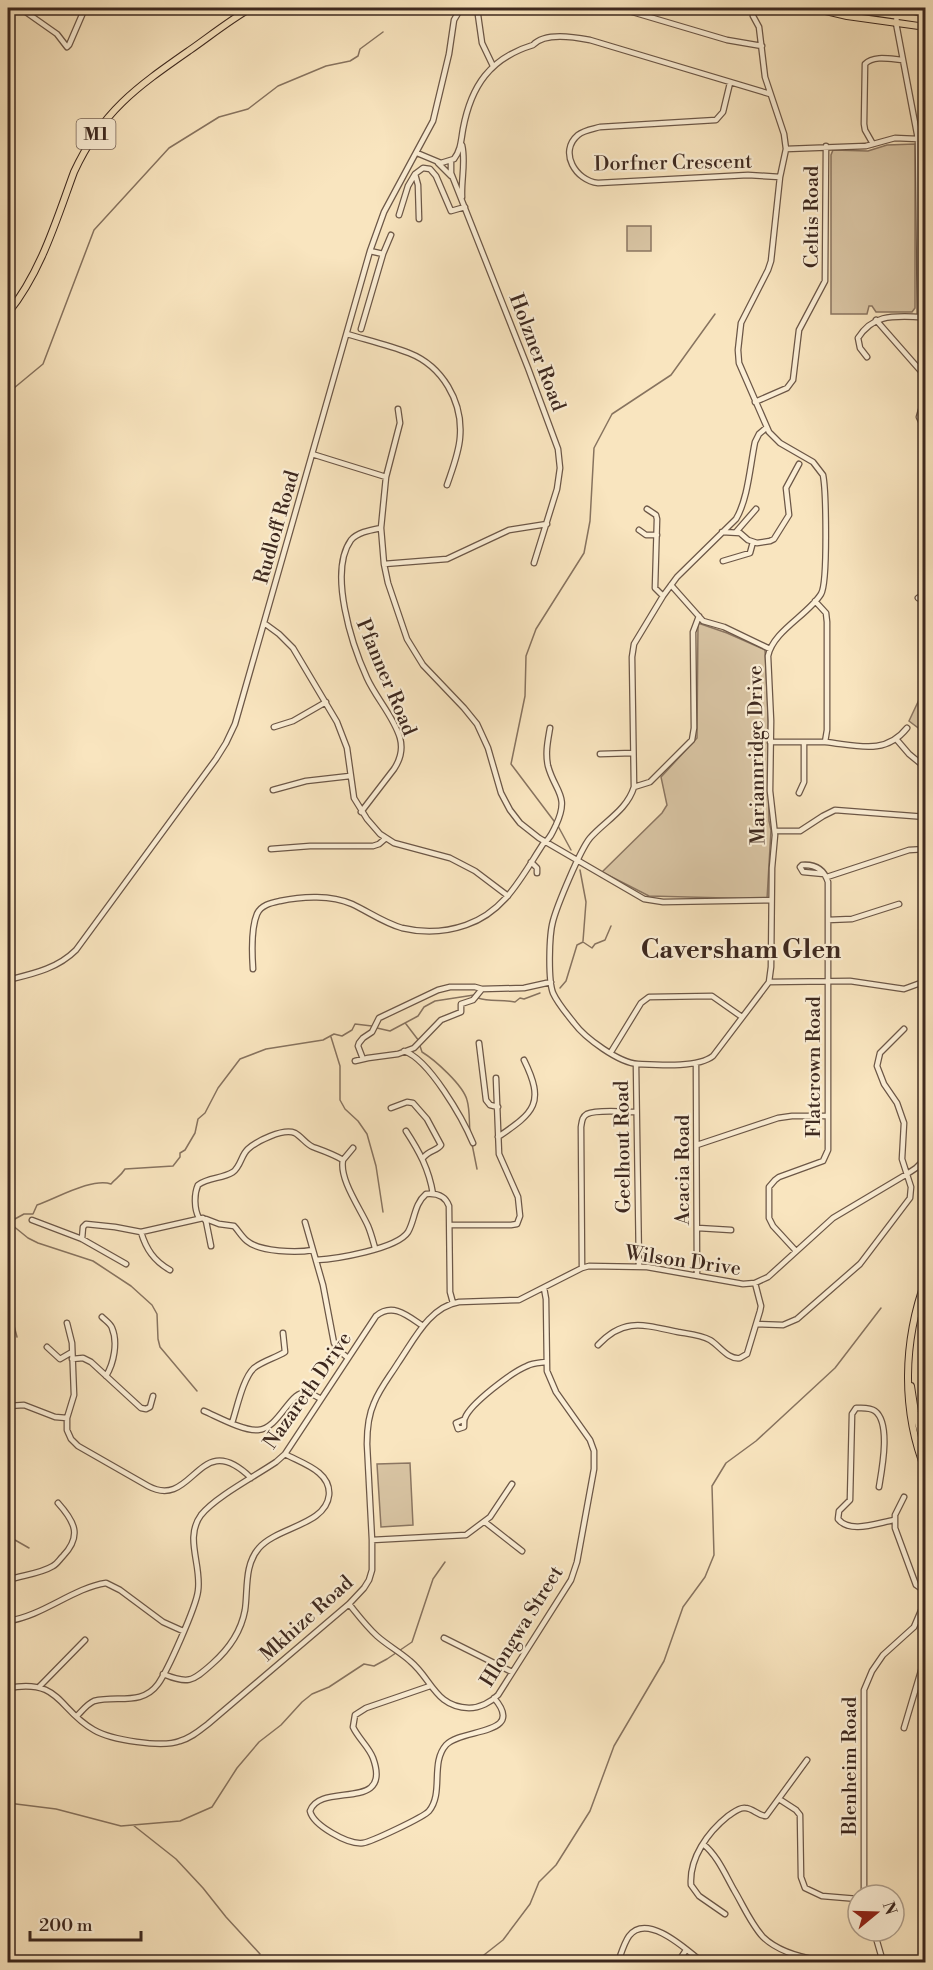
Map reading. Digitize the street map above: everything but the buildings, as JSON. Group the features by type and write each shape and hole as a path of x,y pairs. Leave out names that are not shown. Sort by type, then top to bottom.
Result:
{"highway":[{"name":"M1","path":"8,313 36,271 74,172 103,122 139,86 250,8"},
{"path":"813,8 847,16 926,27"},
{"path":"845,8 926,20"},
{"path":"926,1279 911,1332 908,1396 917,1447 926,1472"},
{"path":"926,1328 922,1373 926,1403"},
{"path":"909,1368 915,1412 926,1451"}],"street":[{"path":"20,8 57,34 67,46 86,8"},
{"name":"Rudloff Road","path":"8,980 53,966 76,950 216,759 235,724 370,251 384,212 433,121 449,54 454,20 461,8"},
{"path":"492,8 478,10 482,44 493,66"},
{"path":"620,8 727,40 762,46"},
{"path":"867,357 860,348 858,338 876,320 888,317 923,317 918,138 896,23 897,15"},
{"name":"Mariannridge Drive","path":"753,16 758,23 765,77 784,134 786,149 780,177 771,261 743,318 738,358 766,428 780,442 813,462 823,475 825,585 815,601 775,641 768,656 771,721 770,791 774,831 769,982"},
{"path":"417,153 441,163 451,161 457,156 472,97 493,66 535,42 552,38 571,37 590,40 770,94"},
{"path":"873,144 864,124 865,64 875,58 903,60"},
{"name":"Dorfner Crescent","path":"730,83 722,116 716,120 584,131 573,141 570,153 572,165 580,176 593,182 748,175 780,177"},
{"path":"786,149 873,144 895,138 918,138"},
{"name":"Holzner Road","path":"461,143 462,201 558,449 559,478 555,502 534,563"},
{"name":"Celtis Road","path":"755,402 790,385 794,373 799,330 825,281 826,146"},
{"path":"437,161 454,181"},
{"path":"451,161 463,170"},
{"path":"451,161 451,171 462,201"},
{"path":"399,215 408,186 415,174 427,167 436,176 451,211 465,207"},
{"path":"415,174 418,185 419,219"},
{"path":"361,329 383,254 391,235"},
{"path":"370,251 383,254"},
{"path":"883,328 883,323 888,317"},
{"path":"876,320 926,377"},
{"path":"347,334 409,353 426,362 444,380 457,406 460,423 458,448 447,485"},
{"path":"926,407 921,410 919,417 926,432"},
{"path":"398,409 399,429 386,477 381,528 384,564 401,623 420,660 477,724 488,748 501,794 510,810 525,828 546,842 651,901 771,900"},
{"path":"766,428 755,442 740,512 731,525 671,585 634,644 632,651 634,787 627,803 590,839 578,860 552,922 551,982 555,997 587,1038 626,1062 636,1064 693,1063 708,1060 713,1056 769,982 850,981 904,989 926,981"},
{"path":"312,454 386,477"},
{"path":"722,532 736,532 753,542 763,543 774,538 787,519 789,510 786,488 799,464"},
{"path":"647,508 657,517 655,588 663,596"},
{"path":"736,532 756,509"},
{"path":"384,564 447,559 509,530 547,524"},
{"name":"Pfanner Road","path":"361,812 394,769 401,748 398,733 370,685 362,666 347,623 342,593 345,558 351,541 362,533 381,528"},
{"path":"639,530 646,535 657,535"},
{"path":"723,561 750,554 753,542"},
{"path":"671,585 703,621 724,627 770,649"},
{"path":"918,598 926,593"},
{"path":"815,601 826,613 828,622 825,742"},
{"path":"634,787 650,782 692,740 694,728 693,632 699,616"},
{"path":"264,623 293,648 337,722 344,739 354,798 361,812 386,838 405,847 436,854 457,862 508,896"},
{"path":"274,727 293,721 326,702"},
{"path":"253,969 255,923 260,909 272,903 292,899 335,899 352,904 386,922 423,931 456,928 477,920 499,906 549,840 560,817 562,805 560,793 547,758 550,728"},
{"path":"770,742 825,742 879,747 897,740 907,728"},
{"path":"897,740 926,768"},
{"path":"799,793 804,782 804,742"},
{"path":"600,754 633,753"},
{"path":"273,790 306,781 350,776"},
{"path":"774,831 805,829 835,810 926,817"},
{"path":"773,818 786,831"},
{"path":"271,849 304,846 373,846 386,838"},
{"path":"826,876 814,865 800,867 803,872 826,876 909,850 926,849"},
{"path":"531,862 537,868 537,873"},
{"name":"Flatcrown Road","path":"796,1251 769,1218 770,1187 779,1177 823,1161 828,1150 826,876"},
{"path":"828,920 852,919 899,904"},
{"path":"363,1059 359,1043 372,1032 380,1018 409,1002 438,990 450,987 475,987 480,990 517,988 551,982"},
{"path":"355,1061 393,1056 414,1048 441,1020 460,1012 461,1004 473,1000 480,990"},
{"path":"611,1052 641,1003 649,997 712,996 742,1017"},
{"path":"757,1324 792,1323 856,1269 910,1198 912,1191 902,1159 904,1123 897,1103 880,1074 877,1061 880,1053 904,1029"},
{"path":"479,1044 486,1100 490,1105 498,1107"},
{"path":"404,1051 420,1060 433,1076 458,1110 473,1143"},
{"path":"498,1137 533,1108 535,1092 524,1060"},
{"name":"Acacia Road","path":"693,1063 697,1071 697,1276"},
{"name":"Geelhout Road","path":"636,1064 639,1266"},
{"path":"450,1225 511,1225 519,1222 516,1190 501,1161 496,1078"},
{"path":"392,1108 407,1102 413,1103 430,1125 441,1145 428,1152 423,1158"},
{"path":"582,1268 581,1126 583,1118 588,1113 595,1112 636,1112"},
{"path":"697,1145 783,1117 828,1116"},
{"path":"406,1131 423,1158 433,1194"},
{"path":"199,1218 196,1213 195,1197 198,1185 231,1173 239,1166 246,1150 278,1133 295,1133 308,1144 343,1160"},
{"path":"353,1148 343,1160 342,1167 375,1248"},
{"name":"Wilson Drive","path":"543,1288 582,1268 600,1266 639,1266 743,1284 755,1283 768,1277 833,1218 907,1174 926,1158"},
{"path":"316,1260 344,1257 399,1240 409,1229 421,1199 426,1194 433,1194 444,1197 448,1202 450,1292 453,1303 513,1301 543,1288"},
{"path":"82,1239 86,1224 141,1232 199,1218 236,1227 245,1240 255,1245 290,1252 313,1250"},
{"path":"205,1219 211,1246"},
{"path":"32,1220 82,1239 126,1264"},
{"path":"305,1222 316,1260 334,1343 338,1350 348,1358"},
{"path":"698,1228 731,1230"},
{"path":"141,1232 152,1256 170,1270"},
{"path":"597,1345 614,1331 641,1324 706,1338 734,1359 740,1358 747,1354 761,1306 755,1283"},
{"name":"Hlongwa Street","path":"349,1604 375,1634 422,1673 430,1686 446,1702 458,1707 474,1708 494,1698 571,1580 577,1562 594,1469 594,1451 590,1440 553,1388 549,1378 546,1362 543,1288"},
{"name":"Mkhize Road","path":"39,1687 57,1696 95,1731 112,1737 160,1743 179,1742 208,1724 358,1596 369,1580 373,1558 367,1444 371,1411 382,1388 423,1326 440,1310 453,1303"},
{"name":"Nazareth Drive","path":"77,1716 94,1701 132,1699 154,1689 183,1631 198,1594 199,1580 193,1543 196,1523 210,1506 285,1454 376,1316 389,1310 400,1311 423,1326"},
{"path":"102,1317 112,1328 115,1342 106,1376"},
{"path":"67,1323 71,1338 74,1395 67,1418 68,1433 78,1446 155,1490 165,1492 175,1490 185,1484 204,1465 213,1462 232,1463 251,1478"},
{"path":"232,1423 252,1371 285,1350 283,1333"},
{"path":"46,1347 60,1359 72,1352"},
{"path":"72,1359 87,1359 141,1408 150,1407 153,1396"},
{"path":"463,1420 478,1401 521,1369 546,1362"},
{"path":"204,1411 250,1429 262,1429 275,1422 298,1394 308,1392 321,1399"},
{"path":"8,1406 24,1405 55,1417 67,1418"},
{"path":"879,1487 884,1438 880,1420 875,1411 871,1409 856,1408 852,1414 850,1500 839,1511 838,1519 846,1525 858,1527 894,1520"},
{"path":"163,1674 183,1681 194,1679 221,1656 233,1641 243,1619 249,1570 257,1550 274,1537 318,1516 326,1507 329,1491 324,1477 285,1454"},
{"path":"372,1540 464,1536 494,1513 512,1484"},
{"path":"904,1497 894,1520 895,1528 916,1585 926,1592"},
{"path":"8,1580 54,1566 71,1547 74,1536 73,1527 58,1503"},
{"path":"485,1522 522,1551"},
{"path":"8,1621 24,1617 106,1583 120,1590 163,1622 183,1631"},
{"path":"926,1599 918,1620 926,1629"},
{"name":"Blenheim Road","path":"864,1883 864,1690 872,1671 883,1655 911,1630 918,1620"},
{"path":"444,1638 512,1672"},
{"path":"8,1688 39,1687 85,1640"},
{"path":"903,1728 926,1654"},
{"path":"430,1686 366,1708 355,1715 353,1727 370,1752 375,1764 374,1784 369,1790 363,1792 323,1798 316,1802 310,1811 317,1823 347,1840 363,1843 426,1815 434,1802 438,1763 443,1749 454,1739 500,1723 504,1712 494,1698"},
{"path":"726,1914 699,1896 691,1885 694,1862 714,1827 736,1810 747,1808 765,1816 807,1760"},
{"path":"779,1799 800,1815 801,1877 805,1888 822,1896 846,1898"},
{"path":"704,1844 713,1854 755,1927 770,1942 783,1949 817,1959 842,1962 883,1962 877,1943"},
{"path":"618,1962 629,1936 636,1930 647,1927 660,1931 702,1962"},
{"path":"678,1962 686,1950"}],"shaded area":[{"path":"915,144 915,308 912,312 876,312 872,306 869,306 867,314 831,314 831,155 833,150 868,151 887,145"},
{"path":"627,226 651,226 651,251 627,251"},
{"path":"698,623 765,650 771,830 767,899 649,896 602,872 662,813 667,805 661,777 697,738"},
{"path":"925,687 926,733 909,721"},
{"path":"410,1463 413,1525 381,1527 377,1464"}],"waterway":[{"path":"8,393 43,364 94,230 169,148 219,117 248,109 278,86 326,66 350,61 358,56 360,49 383,32"},
{"path":"554,821 511,764 525,696 526,656 536,629 584,553 590,521 594,448 612,414 671,375 715,314"},
{"path":"558,826 571,850"},
{"path":"580,870 586,902 583,941"},
{"path":"560,988 566,981 577,945 583,942 592,948 595,944 605,940 611,926"},
{"path":"478,998 515,1002 520,998 524,999 540,993"},
{"path":"377,1028 390,1031 418,1016 424,1007 435,1001 474,995"},
{"path":"8,1225 12,1225 13,1220 24,1214 33,1214 37,1205 84,1186 94,1183 111,1184 125,1169 173,1166 195,1133 198,1119 205,1113 218,1088 240,1059 266,1049 323,1040 334,1034 342,1036 352,1030 355,1024 372,1026"},
{"path":"406,1024 419,1041"},
{"path":"331,1037 340,1066 340,1100 367,1134 376,1166 383,1212"},
{"path":"420,1046 422,1052 448,1073 460,1087 469,1108 470,1133"},
{"path":"472,1144 477,1169"},
{"path":"12,1225 38,1243 93,1261 131,1286 152,1305 157,1314 160,1347 197,1391"},
{"path":"475,1962 503,1940 530,1904 539,1882 556,1865 590,1811 614,1746 664,1661 683,1607 705,1577 714,1555 712,1486 726,1463 756,1441 835,1368 881,1308"},
{"path":"8,1313 12,1318 17,1337"},
{"path":"8,1541 15,1540 29,1548"},
{"path":"8,1803 56,1809 121,1826 180,1821 212,1807 237,1768 259,1742 281,1725 302,1702 364,1664 374,1666 412,1642 433,1579 445,1562"},
{"path":"133,1825 176,1859 260,1954"}],"district":[{"name":"Caversham Glen","path":"741,949"}]}
